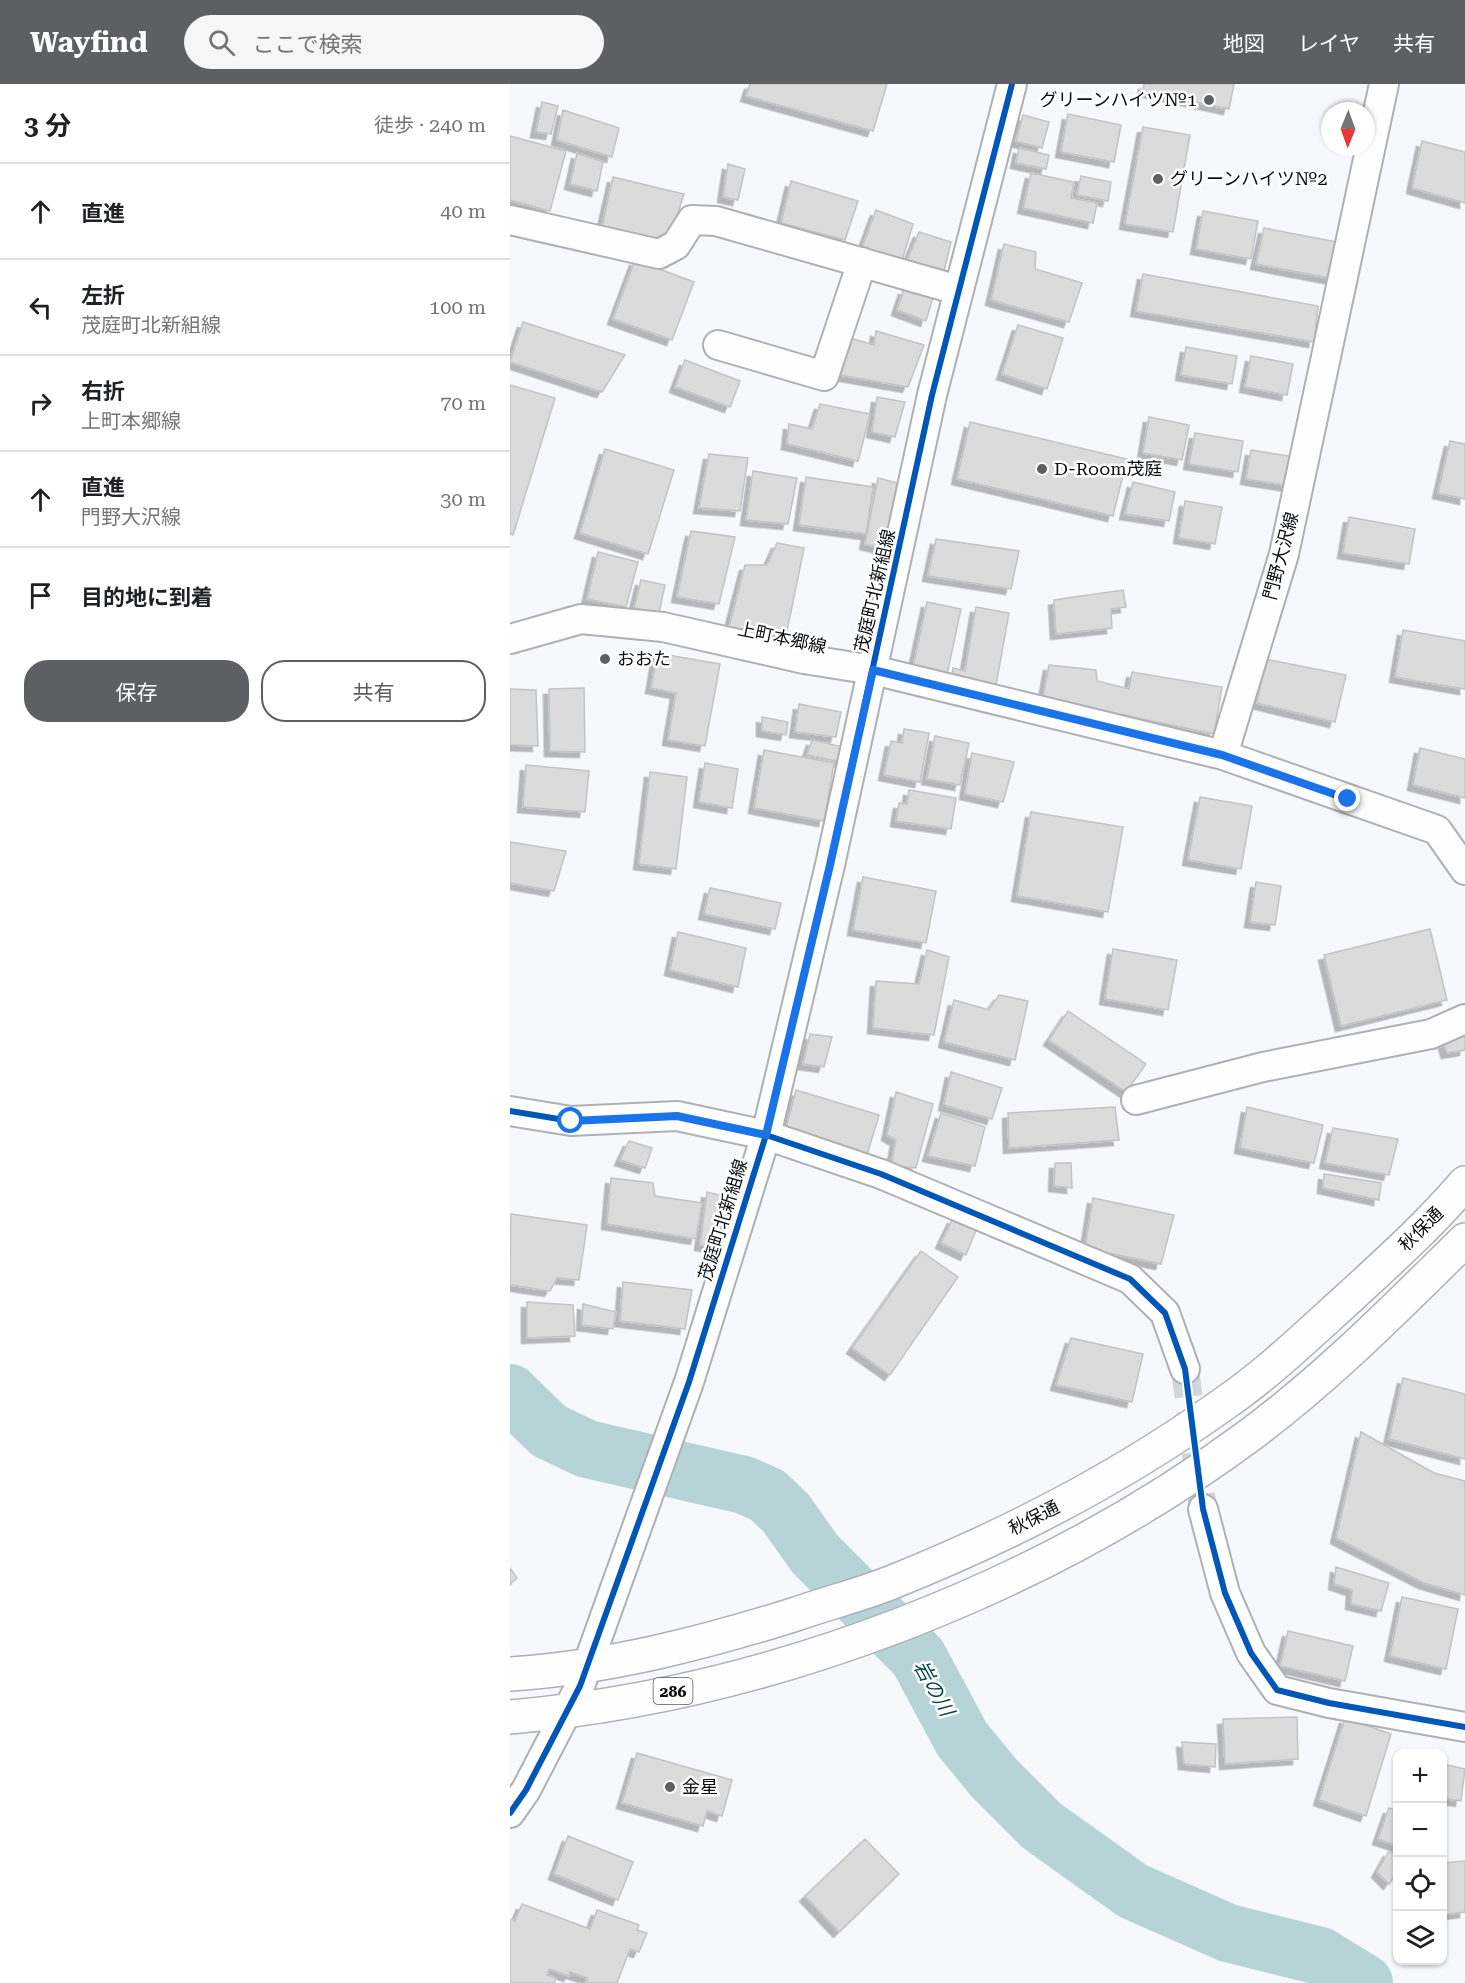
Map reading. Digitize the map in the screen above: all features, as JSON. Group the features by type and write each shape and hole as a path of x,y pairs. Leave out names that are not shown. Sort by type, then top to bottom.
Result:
{"highway":[{"name":"秋保通","path":"510,1674 587,1664 709,1642 887,1584 982,1545 1071,1499 1144,1457 1227,1402 1311,1332 1430,1224 1465,1183"},
{"name":"286","path":"510,1717 568,1712 707,1684 834,1648 910,1622 1068,1549 1148,1503 1250,1435 1353,1350 1465,1240"}],"street":[{"name":"茂庭町北新組線","path":"510,1813 526,1790 568,1712 618,1582 689,1382 766,1135 830,865 932,395 1012,84"},
{"name":"門野大沢線","path":"1222,755 1284,554 1384,84"},
{"path":"510,220 659,254 676,245 692,220 716,220 958,290"},
{"path":"718,345 824,376 862,262"},
{"name":"上町本郷線","path":"510,639 581,620 663,627 804,659 873,670 1222,755"},
{"path":"1222,755 1437,830 1465,870"},
{"path":"1136,1100 1263,1068 1431,1034 1465,1018"},
{"path":"510,1111 571,1121 677,1116 766,1135 881,1174 1130,1279 1166,1313 1185,1369"},
{"path":"1203,1509 1225,1593 1251,1653 1277,1690 1329,1703 1465,1727"}],"building":[{"path":"750,84 887,84 873,131 746,96"},
{"name":"グリーンハイツ№1","path":"1144,84 1234,84 1229,109 1143,91"},
{"path":"542,102 558,106 551,134 536,132"},
{"path":"563,110 619,128 612,157 557,140"},
{"path":"1068,114 1121,125 1114,162 1061,152"},
{"path":"1023,115 1049,122 1042,148 1016,141"},
{"name":"グリーンハイツ№2","path":"1143,127 1190,135 1173,232 1125,224"},
{"path":"510,136 566,151 550,211 510,200"},
{"path":"1422,141 1465,152 1465,203 1412,188"},
{"path":"1019,148 1049,155 1046,169 1016,163"},
{"path":"577,153 603,162 597,191 570,184"},
{"path":"728,164 745,169 738,200 723,197"},
{"path":"1031,173 1074,182 1071,198 1097,203 1093,223 1023,208"},
{"path":"1081,176 1111,182 1108,201 1077,195"},
{"path":"613,177 684,194 669,242 602,226"},
{"path":"791,181 858,201 845,240 781,223"},
{"path":"876,210 913,224 902,261 862,248"},
{"path":"1203,211 1258,221 1251,259 1196,249"},
{"path":"1264,228 1342,243 1335,279 1256,264"},
{"path":"919,232 951,242 944,271 907,261"},
{"path":"1004,244 1036,252 1035,269 1082,283 1069,322 991,300"},
{"path":"635,260 694,282 672,340 613,319"},
{"path":"1143,274 1318,306 1314,342 1136,311"},
{"path":"904,289 933,297 926,321 897,310"},
{"path":"523,322 625,355 602,392 510,362"},
{"path":"1018,325 1063,338 1047,389 1002,374"},
{"path":"876,331 924,345 908,387 834,374 847,337 874,345"},
{"path":"1186,347 1237,356 1232,384 1181,375"},
{"path":"1251,356 1293,364 1287,395 1245,387"},
{"path":"685,360 740,381 730,407 675,387"},
{"path":"510,385 555,398 513,535 510,534"},
{"path":"877,397 905,402 895,437 872,432"},
{"path":"820,404 870,414 858,461 787,444 789,424 812,429"},
{"path":"1149,417 1189,425 1182,460 1143,453"},
{"name":"D-Room茂庭","path":"970,422 1127,459 1113,516 957,479"},
{"path":"1195,433 1243,441 1238,472 1189,464"},
{"path":"1450,441 1465,444 1465,499 1438,493"},
{"path":"605,449 674,470 648,554 580,533"},
{"path":"1251,450 1295,457 1290,486 1246,479"},
{"path":"709,454 748,458 740,511 699,508"},
{"path":"753,471 797,478 788,524 746,520"},
{"path":"806,477 873,487 866,534 799,525"},
{"path":"878,478 905,485 889,550 865,544"},
{"path":"1133,482 1175,492 1169,521 1125,514"},
{"path":"1185,501 1222,507 1215,544 1179,538"},
{"path":"1349,517 1415,529 1409,564 1343,553"},
{"path":"691,531 735,537 719,604 677,597"},
{"path":"936,539 1019,551 1011,589 928,576"},
{"path":"777,543 804,548 786,636 729,627 745,565 767,565"},
{"path":"598,552 638,562 626,607 587,599"},
{"path":"641,580 665,585 659,613 634,608"},
{"path":"1123,590 1126,607 1111,609 1112,628 1056,634 1054,600"},
{"path":"927,602 961,609 946,679 912,672"},
{"path":"976,607 1009,613 995,691 951,683 953,668 965,671"},
{"path":"1403,630 1465,641 1465,689 1395,677"},
{"path":"657,653 720,664 705,746 668,740 676,693 651,688"},
{"path":"1265,659 1346,675 1335,722 1257,703"},
{"path":"1049,665 1096,670 1097,681 1129,689 1132,672 1222,687 1214,734 1043,698"},
{"path":"584,688 585,752 550,751 549,689"},
{"path":"510,689 536,690 538,746 510,745"},
{"path":"799,704 841,712 836,737 795,732"},
{"path":"762,717 788,722 786,735 762,731"},
{"path":"904,729 929,733 920,782 884,775 891,741 902,743"},
{"path":"935,736 969,743 960,785 927,779"},
{"path":"812,740 843,747 841,762 807,755"},
{"path":"1420,748 1465,759 1465,798 1413,785"},
{"path":"764,750 834,763 824,821 754,808"},
{"path":"972,753 1014,762 1003,802 965,794"},
{"path":"705,763 738,769 732,808 699,802"},
{"path":"526,765 589,771 585,812 523,807"},
{"path":"650,772 687,777 676,869 639,864"},
{"path":"909,790 956,798 951,829 896,821 899,803 907,804"},
{"path":"1200,797 1252,806 1241,869 1188,860"},
{"path":"1031,812 1123,827 1108,912 1017,896"},
{"path":"510,842 566,851 554,891 510,883"},
{"path":"863,877 936,891 926,943 853,930"},
{"path":"1256,882 1281,886 1275,925 1250,922"},
{"path":"710,888 781,903 775,929 704,914"},
{"path":"1430,929 1447,1000 1341,1026 1324,955"},
{"path":"678,932 746,948 738,987 670,970"},
{"path":"1113,949 1177,960 1168,1010 1105,999"},
{"path":"927,950 949,957 934,1035 873,1028 876,981 919,984"},
{"path":"999,995 1028,1001 1015,1060 944,1042 954,1000 989,1010"},
{"path":"1068,1011 1146,1064 1126,1092 1049,1040"},
{"path":"1465,1031 1465,1050 1447,1053 1444,1044"},
{"path":"810,1034 832,1037 824,1067 803,1064"},
{"path":"951,1072 1002,1088 992,1119 944,1105"},
{"path":"796,1090 879,1115 867,1155 786,1129"},
{"path":"896,1092 933,1104 916,1168 891,1165 896,1140 887,1135"},
{"path":"1115,1107 1119,1140 1009,1148 1008,1113"},
{"path":"1247,1107 1323,1125 1314,1163 1240,1148"},
{"path":"941,1113 985,1127 975,1166 928,1156"},
{"path":"1333,1128 1398,1139 1389,1175 1325,1163"},
{"path":"629,1141 652,1148 645,1168 620,1160"},
{"path":"1055,1163 1071,1163 1072,1188 1054,1186"},
{"path":"1324,1174 1381,1183 1379,1200 1323,1188"},
{"path":"611,1178 653,1183 655,1196 702,1203 696,1239 607,1224"},
{"path":"707,1192 731,1198 715,1248 700,1245"},
{"path":"1093,1198 1174,1215 1161,1264 1085,1248"},
{"path":"511,1214 587,1225 579,1280 557,1278 550,1291 510,1285"},
{"path":"953,1218 977,1228 966,1255 941,1243"},
{"path":"921,1251 958,1277 890,1375 852,1348"},
{"path":"623,1282 692,1290 685,1329 620,1321"},
{"path":"527,1302 573,1305 575,1336 527,1338"},
{"path":"583,1304 616,1312 613,1329 582,1325"},
{"path":"1071,1338 1143,1354 1132,1402 1056,1385"},
{"path":"1403,1378 1465,1394 1465,1459 1389,1439"},
{"path":"1361,1432 1434,1473 1465,1481 1465,1595 1424,1583 1336,1538"},
{"path":"1336,1567 1389,1583 1381,1611 1351,1604 1352,1590 1334,1584"},
{"path":"510,1568 517,1578 510,1584"},
{"path":"1402,1597 1458,1609 1446,1669 1390,1656"},
{"path":"1288,1631 1353,1646 1345,1681 1280,1666"},
{"path":"1297,1717 1298,1759 1225,1764 1223,1719"},
{"path":"1345,1718 1391,1734 1366,1816 1319,1800"},
{"path":"1182,1742 1216,1744 1215,1767 1184,1764"},
{"path":"637,1753 732,1780 722,1816 707,1811 703,1826 622,1803"},
{"path":"1447,1765 1465,1769 1461,1801 1447,1799"},
{"path":"1389,1808 1393,1809 1393,1844 1378,1839"},
{"path":"568,1836 633,1862 618,1900 554,1874"},
{"path":"865,1839 899,1874 839,1932 805,1896"},
{"path":"1389,1851 1393,1854 1393,1878 1389,1884 1377,1872"},
{"path":"1465,1861 1465,1912 1447,1914 1447,1863"},
{"path":"522,1904 590,1929 597,1910 639,1925 637,1930 647,1933 639,1952 630,1949 617,1983 586,1983 587,1978 570,1972 569,1976 549,1969 547,1975 556,1978 554,1983 510,1983 510,1919 515,1921"}],"waterway":[{"name":"岩の川","path":"510,1393 549,1431 587,1449 744,1485 767,1495 786,1513 815,1554 918,1657 962,1739 994,1778 1042,1826 1133,1891 1228,1933 1320,1956 1364,1983"}],"tunnel":[{"path":"1185,1369 1203,1509"}],"cycle path":[{"path":"510,1813 526,1790 580,1686 689,1382 766,1135 830,865 932,395 1012,84"},
{"path":"510,1111 571,1121 677,1116 766,1135 881,1174 1130,1279 1165,1313 1185,1369 1203,1509 1225,1593 1251,1653 1277,1690 1329,1703 1465,1727"}],"place":[{"name":"グリーンハイツ№1","path":"1209,100"},
{"name":"グリーンハイツ№2","path":"1158,179"},
{"name":"D-Room茂庭","path":"1042,469"},
{"name":"おおた","path":"605,659"},
{"name":"金星","path":"670,1787"}],"route":[{"path":"571,1121 677,1116 766,1135 830,865 873,670 1222,755 1348,799"}]}
